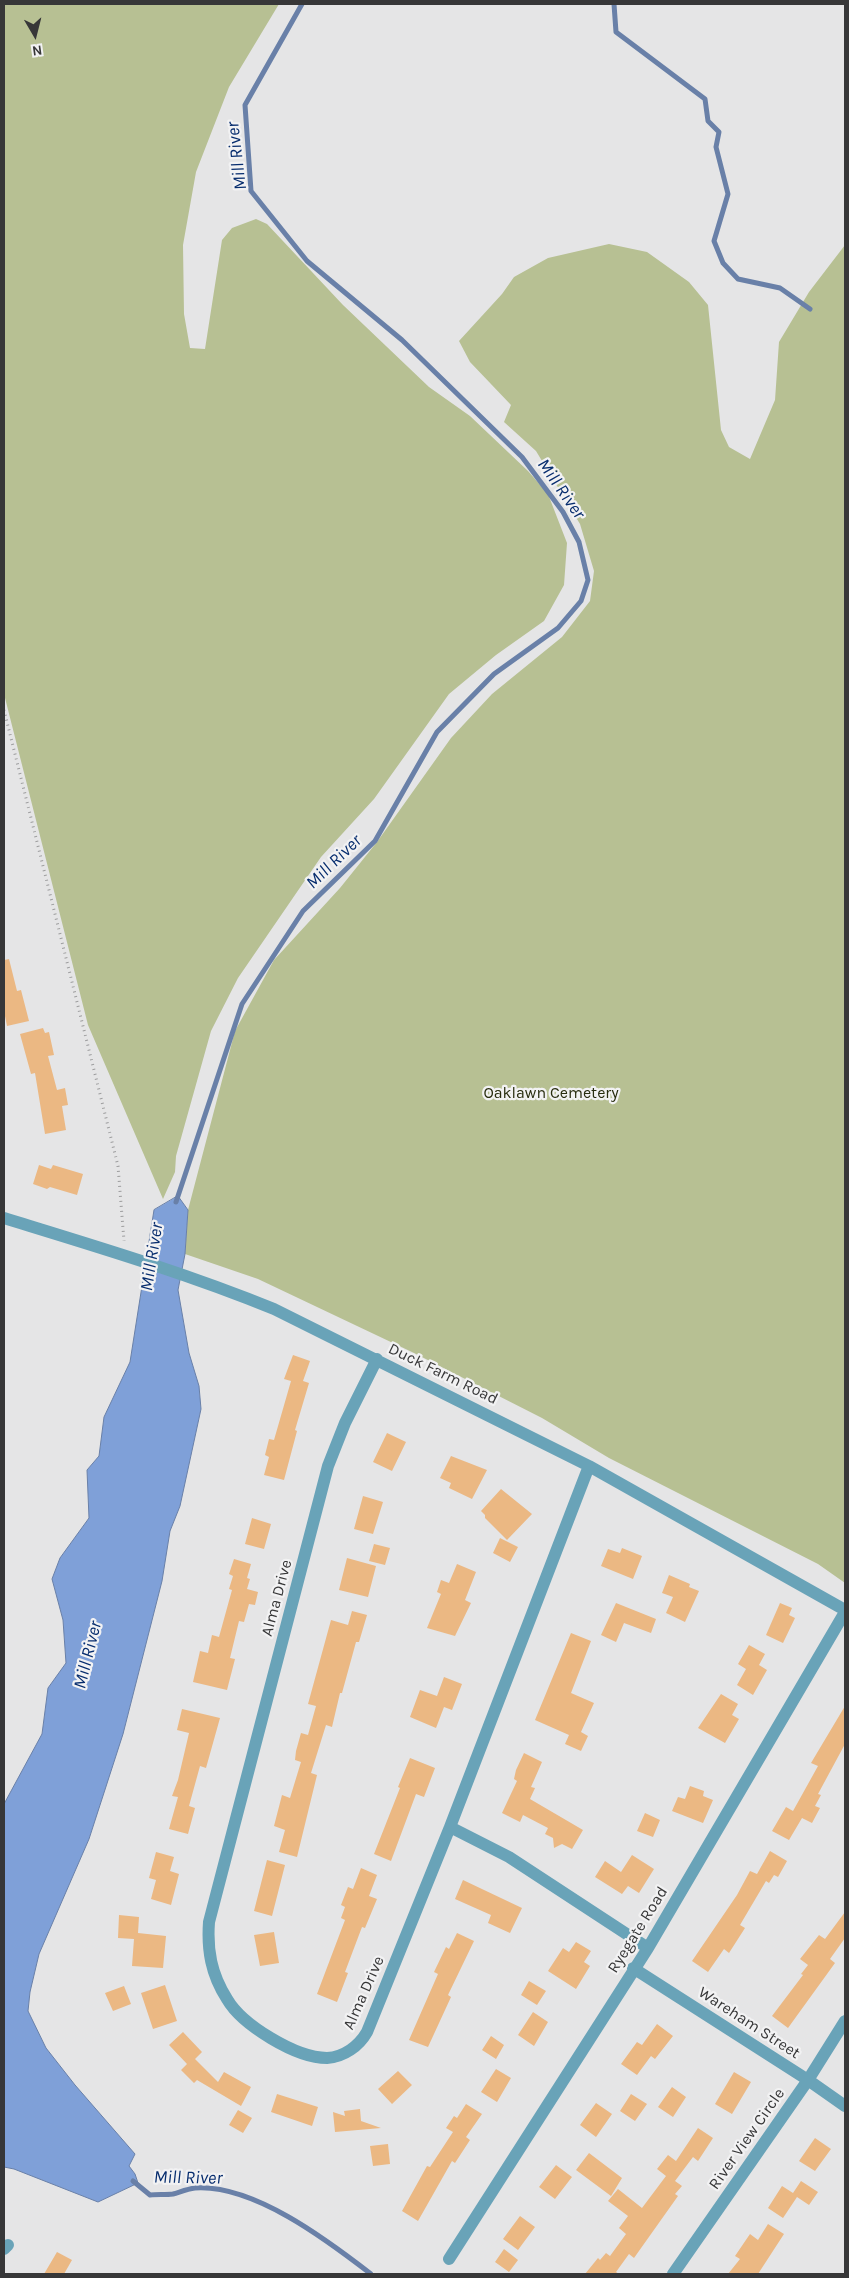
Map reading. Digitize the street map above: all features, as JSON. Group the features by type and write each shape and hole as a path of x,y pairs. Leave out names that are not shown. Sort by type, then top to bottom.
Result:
{"street":[{"name":"Duck Farm Road","path":"4,1218 124,1248 206,1283 274,1309 589,1466 845,1611"},
{"name":"Alma Drive","path":"377,1359 345,1423 328,1466 209,1922 209,1949 214,1975 233,2008 250,2025 272,2039 314,2056 336,2056 359,2044 367,2032 450,1827 589,1466"},
{"name":"Ryegate Road","path":"449,2259 648,1948 845,1611"},
{"path":"450,1827 509,1858 648,1948"},
{"name":"Wareham Street","path":"634,1968 808,2080 845,2106"},
{"name":"River View Circle","path":"673,2274 808,2080 845,2021"}],"path":[{"path":"4,710 118,1166 124,1248"}],"green space":[{"path":"4,4 279,4 229,87 196,172 183,245 184,314 190,348 205,349 222,240 232,228 256,219 267,224 343,305 429,387 470,416 528,471 548,494 567,543 564,585 544,621 496,655 449,694 374,799 321,857 238,978 211,1031 176,1156 175,1172 163,1199 88,1025 4,694"},
{"name":"Oaklawn Cemetery","path":"609,244 647,252 689,282 708,305 721,430 729,447 750,459 775,400 779,342 809,292 845,245 845,1583 818,1564 609,1458 542,1418 414,1353 258,1279 185,1254 188,1210 235,1031 274,960 340,888 377,842 451,738 492,694 562,637 590,601 594,571 580,524 536,451 504,422 511,405 470,362 459,341 502,294 514,277 548,258"}],"water":[{"path":"178,1196 188,1210 185,1254 178,1290 189,1353 199,1386 201,1409 180,1506 170,1531 162,1581 123,1734 89,1839 39,1954 30,1992 28,2011 46,2048 75,2085 135,2154 129,2166 135,2174 138,2183 98,2202 14,2169 4,2167 4,1804 42,1734 48,1688 66,1663 63,1620 52,1579 60,1558 89,1518 87,1470 99,1456 104,1417 130,1362 154,1210"}],"building":[{"path":"9,959 17,991 21,990 29,1021 7,1026 4,1011 4,960"},
{"path":"43,1028 45,1033 49,1032 54,1055 48,1056 57,1090 65,1088 68,1105 62,1106 66,1130 45,1134 35,1073 31,1074 20,1034"},
{"path":"39,1165 51,1169 53,1165 83,1174 77,1195 33,1184"},
{"path":"293,1355 310,1361 303,1381 309,1383 295,1430 297,1431 284,1480 264,1475 269,1457 265,1455 269,1439 274,1440 291,1381 284,1379"},
{"path":"387,1433 406,1442 392,1471 373,1462"},
{"path":"451,1456 487,1470 472,1499 449,1488 451,1483 440,1478"},
{"path":"501,1489 532,1514 507,1540 485,1518 481,1511"},
{"path":"363,1496 383,1502 373,1534 354,1529"},
{"path":"252,1518 271,1524 264,1549 245,1544"},
{"path":"500,1538 518,1547 510,1562 493,1553"},
{"path":"374,1544 390,1548 385,1565 369,1561"},
{"path":"622,1548 642,1556 633,1579 601,1566 608,1549 620,1553"},
{"path":"347,1558 376,1566 368,1597 339,1590"},
{"path":"234,1559 251,1564 247,1578 250,1579 247,1589 258,1592 255,1605 249,1604 244,1622 239,1621 230,1658 235,1659 227,1690 193,1682 200,1651 208,1653 212,1635 219,1637 232,1590 229,1589 233,1576 229,1574"},
{"path":"457,1564 476,1572 465,1600 471,1603 455,1636 427,1628 441,1594 437,1592 441,1580 449,1583"},
{"path":"669,1575 690,1584 689,1587 699,1591 685,1622 666,1613 673,1597 662,1593"},
{"path":"616,1603 656,1619 651,1633 624,1623 616,1642 601,1635"},
{"path":"780,1603 792,1608 789,1615 795,1618 783,1643 766,1635"},
{"path":"352,1611 367,1615 359,1642 356,1642 342,1693 340,1693 332,1727 326,1725 311,1773 317,1775 297,1857 279,1852 285,1830 274,1826 282,1795 290,1798 301,1762 295,1760 296,1751 301,1733 308,1735 316,1706 308,1704 331,1620 348,1625"},
{"path":"571,1633 591,1641 571,1693 594,1703 581,1732 588,1736 581,1751 565,1744 569,1735 535,1720"},
{"path":"749,1645 765,1654 759,1665 767,1670 753,1695 737,1685 746,1669 738,1664"},
{"path":"444,1677 462,1684 452,1710 444,1707 436,1728 410,1717 420,1690 437,1696"},
{"path":"721,1694 738,1704 732,1715 739,1719 725,1743 698,1728"},
{"path":"845,1706 845,1744 818,1794 821,1795 815,1806 820,1808 812,1823 802,1818 789,1840 772,1831 786,1807 793,1811 818,1766 811,1763"},
{"path":"182,1709 220,1718 206,1768 200,1766 189,1806 195,1808 188,1834 169,1829 178,1797 172,1796 178,1780 189,1733 177,1730"},
{"path":"524,1753 542,1762 531,1787 535,1788 530,1799 583,1830 572,1849 562,1844 554,1848 553,1838 545,1834 548,1828 523,1815 520,1822 502,1813 517,1781 514,1779 516,1770"},
{"path":"410,1758 435,1768 424,1797 416,1794 391,1861 374,1854"},
{"path":"690,1786 704,1791 703,1796 713,1800 703,1823 672,1811 678,1797 685,1799"},
{"path":"645,1813 660,1820 653,1837 637,1831"},
{"path":"770,1851 787,1861 778,1877 774,1875 769,1883 766,1881 740,1925 745,1928 729,1953 724,1949 708,1972 692,1961 737,1895 750,1871 757,1874"},
{"path":"156,1852 174,1857 170,1871 179,1874 171,1905 151,1899 156,1880 149,1878"},
{"path":"632,1855 654,1869 639,1893 628,1886 622,1894 595,1877 605,1861 621,1872"},
{"path":"267,1860 285,1865 272,1916 254,1911"},
{"path":"361,1868 377,1875 369,1896 377,1899 365,1928 362,1927 345,1972 348,1973 337,2002 317,1994 345,1920 341,1918 345,1907 341,1905 348,1887 353,1889"},
{"path":"463,1880 522,1908 510,1933 488,1923 491,1915 455,1899"},
{"path":"845,1912 845,1938 830,1959 835,1963 788,2028 772,2016 803,1975 801,1974 808,1965 800,1959 819,1935 825,1939"},
{"path":"119,1915 139,1917 138,1933 166,1936 163,1968 132,1966 134,1939 118,1938"},
{"path":"274,1932 279,1963 260,1966 254,1935"},
{"path":"457,1933 474,1941 448,1995 451,1997 428,2047 409,2040 438,1974 434,1972 446,1947 449,1949"},
{"path":"576,1942 591,1951 584,1962 590,1966 576,1989 548,1971 563,1948 569,1952"},
{"path":"529,1981 546,1991 537,2005 521,1995"},
{"path":"165,1985 177,2021 153,2029 141,1993"},
{"path":"124,1986 131,2004 113,2011 105,1993"},
{"path":"533,2012 548,2022 534,2046 518,2035"},
{"path":"657,2024 673,2036 655,2059 651,2056 637,2075 621,2064 637,2042 642,2045"},
{"path":"183,2032 202,2052 195,2059 218,2082 224,2072 251,2087 241,2106 197,2080 194,2083 181,2070 187,2064 169,2045"},
{"path":"491,2036 504,2045 496,2059 482,2050"},
{"path":"496,2069 511,2078 497,2102 481,2092"},
{"path":"398,2071 412,2085 392,2104 378,2089"},
{"path":"734,2072 751,2082 732,2114 715,2104"},
{"path":"672,2087 686,2097 673,2117 658,2107"},
{"path":"277,2094 318,2107 312,2126 271,2112"},
{"path":"631,2094 647,2104 635,2121 620,2111"},
{"path":"596,2103 612,2114 596,2137 580,2125"},
{"path":"466,2104 482,2114 466,2137 470,2140 455,2163 452,2161 418,2221 402,2211 427,2166 430,2167 453,2132 446,2128 454,2116 457,2118"},
{"path":"360,2109 361,2121 381,2128 335,2132 333,2112 345,2116 344,2111"},
{"path":"238,2110 252,2118 243,2133 229,2125"},
{"path":"698,2128 713,2138 698,2161 693,2157 675,2181 682,2186 675,2194 678,2196 634,2258 629,2254 616,2272 619,2274 585,2274 598,2258 600,2260 606,2253 610,2256 626,2234 619,2228 628,2216 608,2201 618,2189 642,2208 666,2176 657,2169 668,2155 676,2161"},
{"path":"815,2138 831,2149 815,2171 799,2161"},
{"path":"388,2144 390,2164 373,2166 370,2146"},
{"path":"589,2153 622,2178 611,2196 576,2170"},
{"path":"556,2165 572,2177 555,2199 539,2187"},
{"path":"801,2181 818,2192 809,2205 797,2197 783,2218 768,2208 782,2186 793,2193"},
{"path":"520,2216 535,2227 518,2250 503,2239"},
{"path":"768,2224 784,2234 758,2274 728,2274 740,2259 735,2256 750,2234 758,2240"},
{"path":"504,2249 518,2260 509,2272 495,2262"},
{"path":"57,2252 72,2260 64,2274 44,2274"}],"waterway":[{"name":"Mill River","path":"176,1202 242,1004 303,911 375,841 437,732 494,674 558,628 581,601 588,580 579,542 563,512 522,457 402,340 307,261 251,191 245,105 302,4"},
{"path":"614,4 616,32 705,99 708,121 719,132 716,147 728,194 714,241 723,263 738,279 780,288 810,309"},
{"name":"Mill River","path":"133,2181 150,2195 173,2194 195,2188 217,2189 265,2204 311,2231 371,2274"}]}
